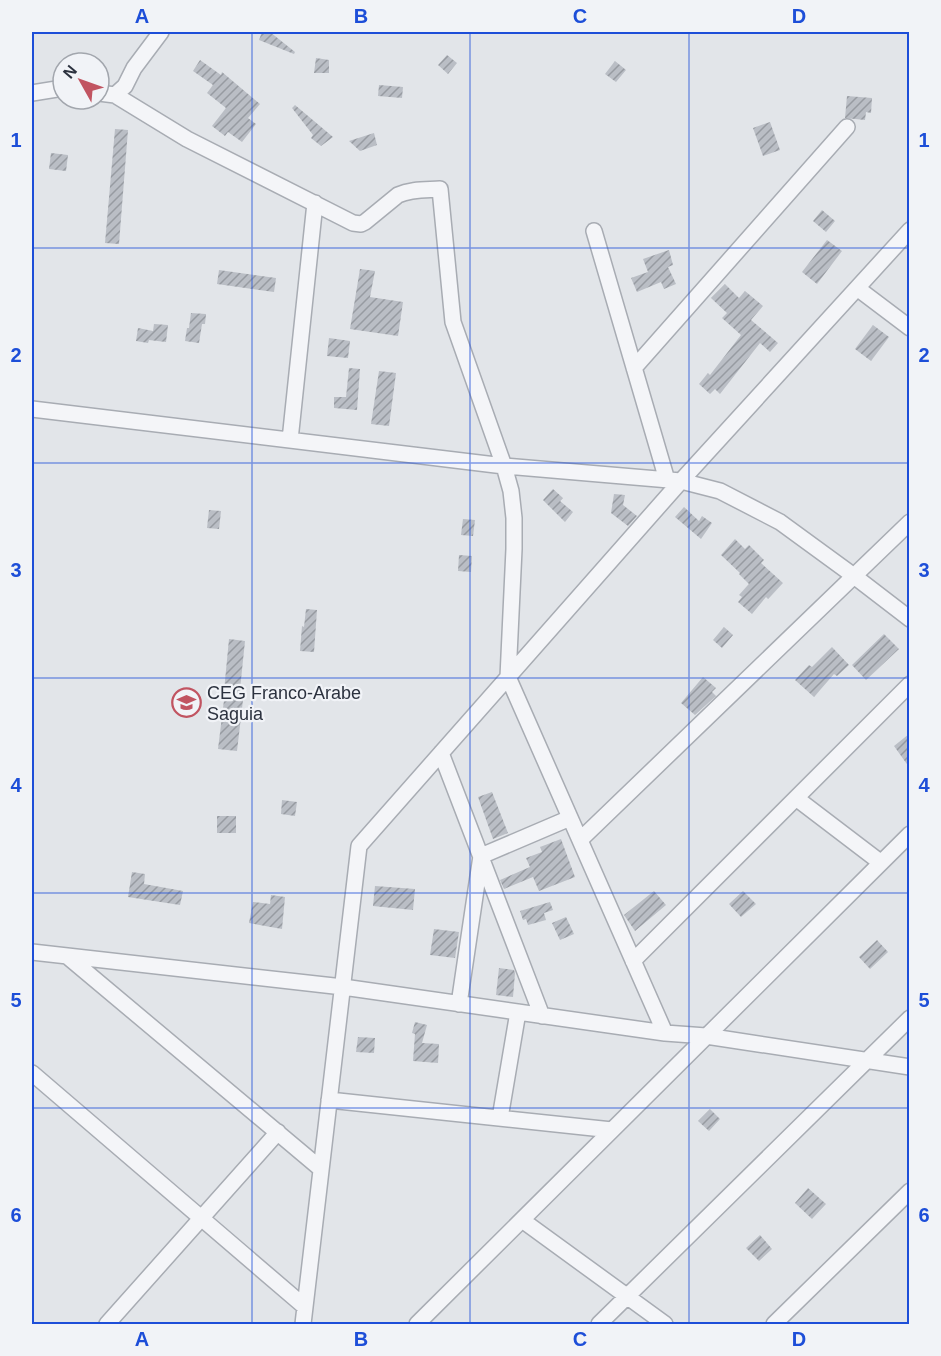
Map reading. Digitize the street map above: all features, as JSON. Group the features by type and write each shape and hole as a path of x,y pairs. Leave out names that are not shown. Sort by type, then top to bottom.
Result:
{"street":[{"path":"115,95 125,86 134,68 161,32"},
{"path":"32,93 51,90"},
{"path":"111,94 187,139 353,223 361,224 403,193 440,189 453,322 511,491 514,539 508,677 665,1033"},
{"path":"634,368 847,127"},
{"path":"290,440 315,203"},
{"path":"303,1324 359,846 508,677 674,481 909,230"},
{"path":"594,231 634,368 674,481"},
{"path":"857,288 909,327"},
{"path":"32,409 504,466 674,481 720,490 780,522 909,620"},
{"path":"580,840 909,522"},
{"path":"633,961 909,684"},
{"path":"441,753 542,1016"},
{"path":"796,798 880,862"},
{"path":"481,856 570,818"},
{"path":"417,1324 909,834"},
{"path":"459,1004 481,856"},
{"path":"32,952 343,987 665,1033 706,1036 909,1067"},
{"path":"66,956 321,1169"},
{"path":"500,1118 518,1012"},
{"path":"599,1324 909,1018"},
{"path":"32,1073 305,1307"},
{"path":"329,1100 612,1130"},
{"path":"107,1324 278,1132"},
{"path":"774,1324 909,1191"},
{"path":"522,1220 665,1324"}],"building":[{"path":"262,32 270,32 295,52 294,54 259,40"},
{"path":"447,55 457,63 448,74 438,65"},
{"path":"316,58 329,60 329,73 314,73"},
{"path":"200,60 221,75 222,72 260,104 248,118 256,124 242,142 228,132 225,136 212,126 226,108 207,93 213,85 193,71"},
{"path":"615,61 626,70 616,82 605,74"},
{"path":"379,85 403,87 402,98 378,96"},
{"path":"847,96 872,98 871,113 866,112 865,120 845,118"},
{"path":"295,105 333,137 321,146 311,138 313,135 292,108"},
{"path":"770,122 780,150 763,156 753,128"},
{"path":"115,129 128,130 119,244 105,243"},
{"path":"374,133 377,145 360,151 349,141"},
{"path":"51,153 68,155 66,171 49,169"},
{"path":"822,210 835,221 826,232 813,221"},
{"path":"827,240 842,251 817,284 802,272"},
{"path":"669,250 673,265 668,267 676,284 664,289 661,282 637,292 631,278 648,272 643,259"},
{"path":"360,269 375,271 370,297 403,302 398,336 350,329"},
{"path":"219,270 276,278 274,292 217,284"},
{"path":"725,284 739,298 745,291 763,306 751,320 778,343 770,352 760,343 720,394 715,389 710,394 699,384 708,373 710,375 741,335 722,318 727,313 711,298"},
{"path":"191,313 206,314 199,343 185,341"},
{"path":"154,324 168,325 166,342 136,341 138,328 153,331"},
{"path":"873,325 889,337 871,361 855,349"},
{"path":"329,338 350,341 348,358 327,356"},
{"path":"349,368 360,369 357,410 334,408 334,397 346,397"},
{"path":"379,371 396,373 389,426 371,424"},
{"path":"553,489 563,498 560,501 573,512 565,522 543,500"},
{"path":"614,494 625,495 623,505 637,516 628,526 611,513"},
{"path":"684,507 699,521 702,516 712,523 701,539 675,517"},
{"path":"209,510 221,511 219,529 207,528"},
{"path":"463,519 475,520 473,536 461,535"},
{"path":"735,539 745,549 749,545 764,560 761,563 783,583 768,599 766,597 752,614 738,602 742,597 739,595 749,584 721,555"},
{"path":"459,555 472,556 471,572 458,571"},
{"path":"306,609 317,610 314,652 300,651"},
{"path":"724,627 733,635 722,648 713,640"},
{"path":"884,634 899,649 866,680 852,665"},
{"path":"229,639 245,641 239,699 243,700 237,751 218,749"},
{"path":"832,647 849,665 837,676 834,674 814,697 795,680 809,665 812,667"},
{"path":"703,677 716,688 712,692 716,696 695,715 681,703"},
{"path":"909,734 909,767 894,746"},
{"path":"492,792 508,833 493,839 478,797"},
{"path":"282,800 297,802 295,816 281,814"},
{"path":"217,816 236,816 236,833 217,833"},
{"path":"561,839 575,877 539,891 533,877 504,889 500,880 530,867 526,858 542,852 540,847"},
{"path":"132,872 145,874 144,884 183,891 180,905 128,897"},
{"path":"375,886 415,889 413,910 373,906"},
{"path":"654,891 666,905 635,931 624,915"},
{"path":"743,891 756,904 741,917 729,904"},
{"path":"271,895 285,897 282,929 249,923 253,902 270,904"},
{"path":"550,902 553,910 544,913 546,920 528,925 526,919 523,920 520,911"},
{"path":"566,917 574,934 560,940 552,923"},
{"path":"434,929 459,932 455,958 430,955"},
{"path":"877,940 888,952 870,969 859,957"},
{"path":"499,968 514,970 513,997 496,995"},
{"path":"415,1022 427,1025 422,1043 439,1044 438,1063 413,1061 415,1034 412,1033"},
{"path":"358,1037 375,1038 374,1053 356,1052"},
{"path":"710,1109 720,1119 709,1131 698,1121"},
{"path":"808,1188 826,1204 812,1219 795,1203"},
{"path":"760,1235 772,1249 759,1261 746,1248"}],"place":[{"name":"CEG Franco-Arabe Saguia","path":"186,703"}]}
